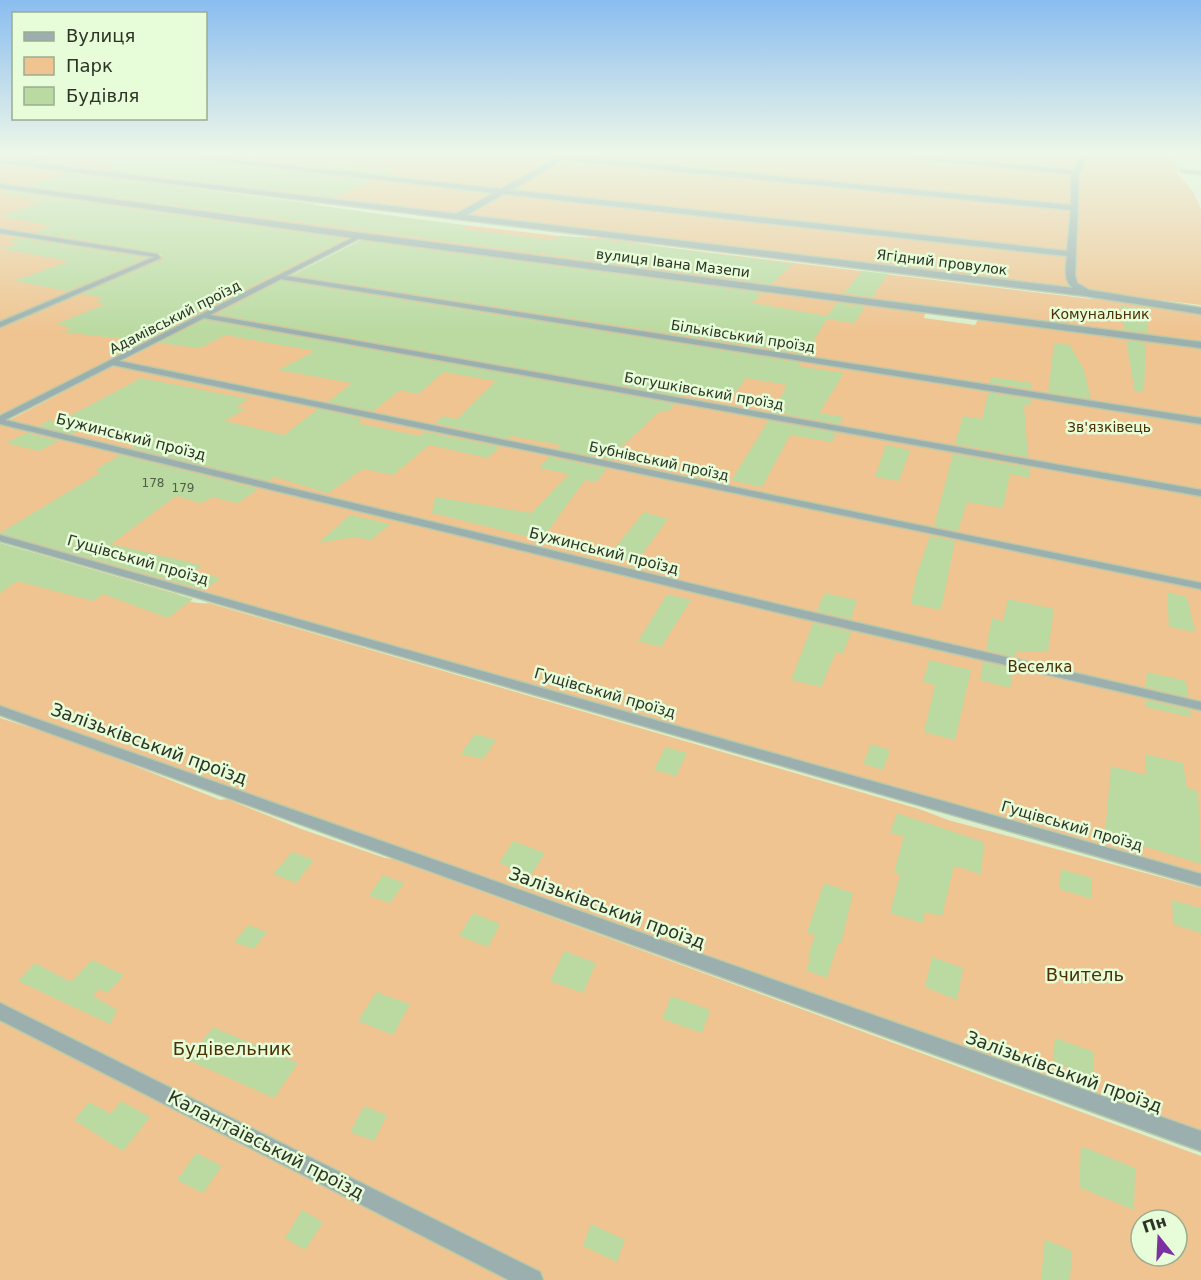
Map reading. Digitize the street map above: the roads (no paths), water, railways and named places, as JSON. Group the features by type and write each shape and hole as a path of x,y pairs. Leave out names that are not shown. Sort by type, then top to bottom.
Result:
{"street":[{"name":"вулиця Івана Мазепи","path":"200,214 1201,345"},
{"name":"Ягідний провулок","path":"430,214 1086,293 1201,310"},
{"path":"457,217 463,214"},
{"path":"707,214 1071,254"},
{"path":"1075,214 1070,275 1073,284 1086,293"}],"lane":[{"path":"0,231 118,249 158,258 0,325"},
{"name":"Адамівський проїзд","path":"0,420 360,236"},
{"name":"Більківський проїзд","path":"282,277 1201,421"},
{"name":"Богушківський проїзд","path":"203,316 1201,493"},
{"path":"0,317 13,319"},
{"name":"Бубнівський проїзд","path":"111,362 1201,586"},
{"name":"Бужинський проїзд","path":"0,420 793,612 1201,706"},
{"name":"Гущівський проїзд","path":"0,538 1201,880"},
{"name":"Залізьківський проїзд","path":"0,711 1201,1141"},
{"name":"Калантаївський проїзд","path":"0,1011 532,1280"}],"park label":[{"name":"Комунальник","path":"1100,314"},
{"name":"Зв'язківець","path":"1109,427"},
{"name":"Веселка","path":"1040,667"},
{"name":"Вчитель","path":"1085,975"},
{"name":"Будівельник","path":"232,1049"}]}
